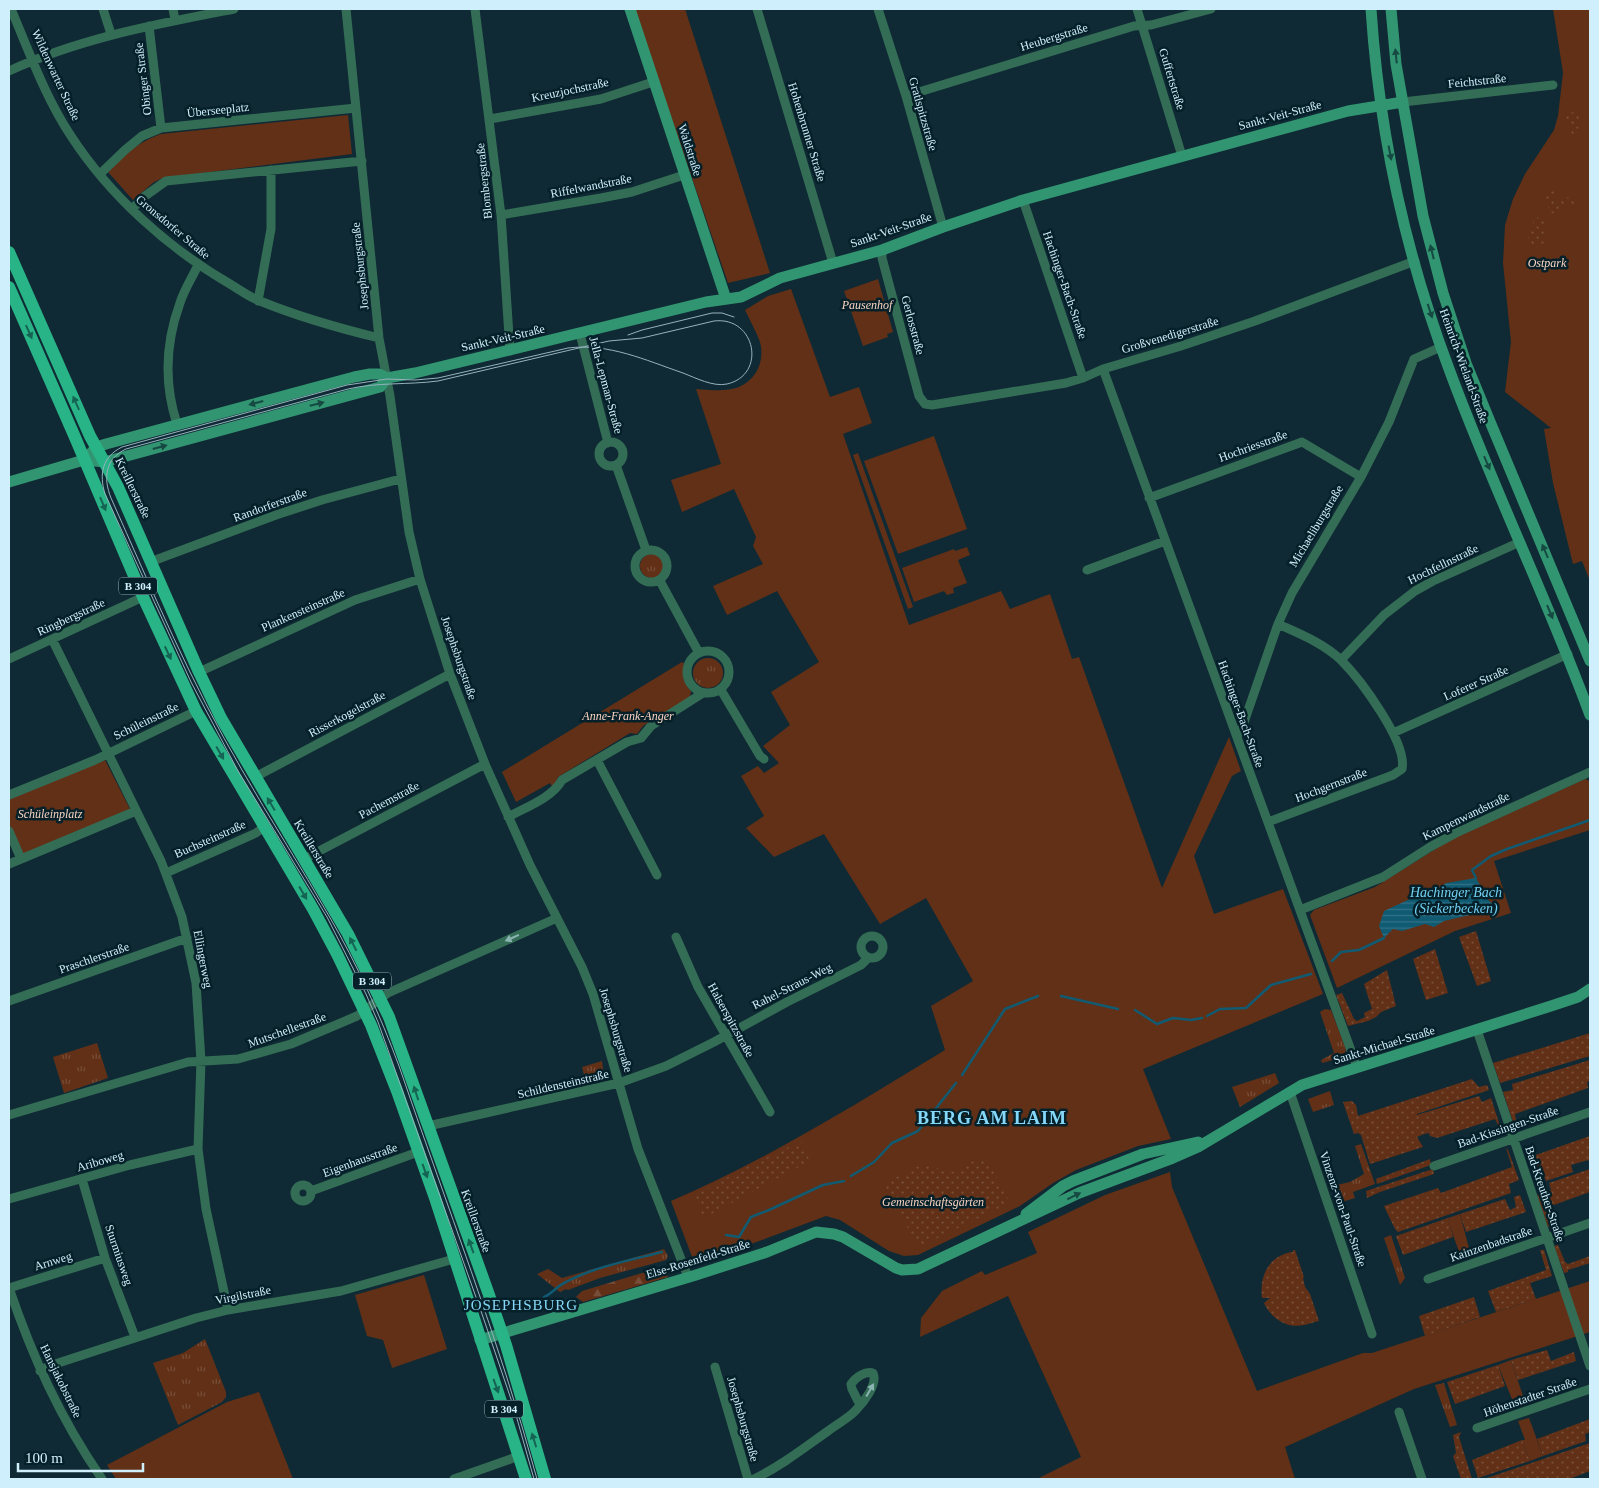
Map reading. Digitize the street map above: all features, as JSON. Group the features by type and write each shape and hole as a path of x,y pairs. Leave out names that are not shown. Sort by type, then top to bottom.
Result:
{"main road":[{"name":"Kreillerstraße","path":"9,252 86,427 126,505 199,672 255,777 348,934 381,999 407,1065 502,1333 545,1479"},
{"name":"B 304","path":"9,287 143,597 196,711 313,909 364,1011 387,1066 418,1152 526,1479"}],"street":[{"name":"Wildenwarter Straße","path":"11,9 45,88 70,135 100,174"},
{"path":"103,9 111,34"},
{"path":"173,9 175,20"},
{"path":"9,71 33,60 111,34 234,9"},
{"name":"Josephsburgstraße","path":"346,9 379,338 387,378 409,532 420,579 450,674 484,764 582,967 593,994 638,1149 688,1278"},
{"name":"Blombergstraße","path":"475,9 501,215 510,350"},
{"name":"Waldstraße","path":"630,9 726,299"},
{"name":"Hohenbrunner Straße","path":"757,9 833,263"},
{"name":"Gratlspitzstraße","path":"878,9 906,96 942,227"},
{"name":"Guffertstraße","path":"1137,9 1182,156"},
{"name":"Heubergstraße","path":"906,96 1134,26 1151,25 1210,9"},
{"name":"Heinrich-Wieland-Straße","path":"1371,9 1382,105 1397,191 1414,261 1441,347 1474,432 1568,654 1590,715"},
{"name":"Heinrich-Wieland-Straße","path":"1391,9 1396,64 1432,256 1466,362 1590,661"},
{"name":"Obinger Straße","path":"149,26 161,128"},
{"name":"Kreuzjochstraße","path":"490,119 601,99 653,82"},
{"name":"Feichtstraße","path":"1403,102 1553,85"},
{"name":"Sankt-Veit-Straße","path":"9,482 84,460 105,462 380,387 387,378 580,334 706,302 741,297 775,280 882,250 1022,200 1348,111 1403,102"},
{"name":"Überseeplatz","path":"100,174 142,136 161,128 356,108"},
{"path":"132,209 145,196 166,181 362,161"},
{"path":"258,301 271,229 271,170"},
{"name":"Gronsdorfer Straße","path":"100,174 132,209 162,237 198,265 258,301 290,314 379,338"},
{"name":"Riffelwandstraße","path":"501,215 632,192 684,174"},
{"name":"Hachinger-Bach-Straße","path":"1022,200 1083,378"},
{"name":"Gerlosstraße","path":"882,250 882,258 919,396 925,404"},
{"name":"Großvenedigerstraße","path":"925,404 932,405 1066,384 1103,369 1181,346 1255,321 1414,261"},
{"path":"177,424 170,394 167,365 171,334 180,302 198,265"},
{"name":"Jella-Lepman-Straße","path":"580,334 608,443"},
{"name":"Michaeliburgstraße","path":"1237,737 1243,725 1278,624 1292,593 1361,476 1388,422 1414,359 1441,347"},
{"name":"Hachinger-Bach-Straße","path":"1103,369 1357,1067"},
{"name":"Sankt-Veit-Straße","path":"96,447 370,374 379,374 387,378"},
{"name":"Hochriesstraße","path":"1149,498 1302,442 1361,476"},
{"name":"Jella-Lepman-Straße","path":"608,443 619,445 623,451 621,461 616,465 609,466 600,458 600,450 608,443"},
{"path":"84,460 96,447"},
{"name":"Jella-Lepman-Straße","path":"616,465 646,550"},
{"name":"Randorferstraße","path":"150,562 322,500 400,478"},
{"path":"1087,570 1165,541"},
{"name":"Hochfellnstraße","path":"1341,660 1384,615 1415,591 1520,542"},
{"path":"646,550 657,550 665,557 668,567 667,573 660,581 649,583 636,573 635,562 641,553 646,550"},
{"name":"Plankensteinstraße","path":"199,672 355,600 420,579"},
{"path":"660,581 699,653"},
{"name":"Ringbergstraße","path":"9,659 143,597"},
{"path":"1278,624 1310,638 1341,660 1373,699 1393,733"},
{"name":"Ellingerweg","path":"52,639 166,873 182,917 196,983 201,1061 198,1149 206,1209 228,1310"},
{"path":"713,652 719,654 727,663 729,674 728,680 721,690 709,694 703,693 691,685 687,671 688,664 692,658 699,653 713,652"},
{"name":"Loferer Straße","path":"1393,733 1568,654"},
{"name":"Risserkogelstraße","path":"255,777 450,674"},
{"path":"721,690 760,756 764,759"},
{"path":"508,817 550,794 562,780 627,742 641,738 651,726 703,693"},
{"name":"Schüleinstraße","path":"107,754 196,711"},
{"name":"Hochgernstraße","path":"1268,822 1393,775 1402,769 1404,761 1393,733"},
{"path":"9,795 107,754"},
{"path":"597,760 657,875"},
{"name":"Pachemstraße","path":"304,859 484,764"},
{"name":"Kampenwandstraße","path":"1300,910 1383,877 1456,832 1590,772"},
{"path":"9,864 136,812"},
{"name":"Buchsteinstraße","path":"166,873 264,827"},
{"path":"9,831 21,860"},
{"name":"Mutschellestraße","path":"9,1115 188,1062 238,1059 259,1055 319,1033 357,1016 388,993 557,918"},
{"name":"Halserspitzstraße","path":"676,937 698,987 770,1112"},
{"name":"Praschlerstraße","path":"9,1001 187,938"},
{"name":"Rahel-Straus-Weg","path":"725,1035 861,965 868,958"},
{"name":"Sankt-Michael-Straße","path":"1578,997 1590,989"},
{"name":"Sankt-Michael-Straße","path":"918,1269 1079,1193 1198,1147 1302,1085 1578,997 1590,996"},
{"name":"Bad-Kreuther-Straße","path":"1477,1030 1590,1366"},
{"name":"Schildensteinstraße","path":"428,1126 619,1083 666,1066 725,1035"},
{"name":"Vinzenz-von-Paul-Straße","path":"1290,1092 1372,1334"},
{"name":"Bad-Kissingen-Straße","path":"1434,1166 1590,1112"},
{"name":"Ariboweg","path":"9,1199 130,1165 198,1149"},
{"name":"Eigenhausstraße","path":"311,1191 418,1152"},
{"name":"Sturmiusweg","path":"82,1179 105,1258 135,1337"},
{"name":"Kainzenbadstraße","path":"1428,1279 1590,1223"},
{"name":"Else-Rosenfeld-Straße","path":"480,1340 688,1278 767,1252 816,1232 834,1234 896,1268 902,1270 918,1269"},
{"name":"Arnweg","path":"9,1288 105,1258"},
{"name":"Virgilstraße","path":"40,1371 135,1337 228,1310 341,1291 454,1258"},
{"name":"Hansjakobstraße","path":"9,1288 40,1371 67,1423 102,1479"},
{"name":"Josephsburgstraße","path":"714,1367 748,1479"},
{"name":"Höhenstadter Straße","path":"1477,1428 1590,1389"},
{"path":"754,1479 780,1466 856,1410 860,1405"},
{"path":"1399,1412 1422,1479"},
{"path":"454,1479 519,1456"}],"green space":[{"path":"634,9 685,9 770,273 728,283"},
{"name":"Ostpark","path":"1553,9 1590,9 1590,581 1582,561 1573,564 1553,483 1544,429 1551,428 1505,392 1511,342 1503,263 1505,225 1513,199 1525,174 1554,130 1558,116 1563,73"},
{"path":"1570,112 1577,113 1581,118 1578,126 1579,132 1574,137 1568,133 1569,127 1565,122 1566,116"},
{"path":"348,115 352,154 163,178 154,182 133,200 108,172 138,145 161,134"},
{"path":"1550,190 1555,192 1556,199 1561,201 1570,197 1580,201 1574,204 1563,203 1562,210 1555,214 1548,208 1549,203 1544,197 1545,192"},
{"path":"1539,217 1546,221 1546,227 1543,230 1546,237 1543,244 1537,247 1529,242 1528,235 1533,229 1533,221"},
{"name":"Pausenhof","path":"878,279 893,332 887,334 888,337 863,346 844,291"},
{"path":"791,289 830,397 859,387 872,423 843,434 909,625 1001,591 1010,609 1050,594 1072,659 1079,657 1162,888 1229,737 1241,771 1232,776 1194,856 1214,914 1283,889 1323,994 1143,1069 1171,1139 1138,1146 1076,1170 1053,1183 1020,1206 918,1255 904,1256 889,1251 840,1220 826,1216 751,1244 694,1262 671,1201 742,1168 845,1111 945,1050 931,1006 973,981 926,898 880,924 824,834 774,857 746,828 764,816 741,776 758,766 764,773 779,763 763,746 790,725 771,692 819,662 777,591 727,615 713,586 763,564 753,546 756,537 734,489 682,512 671,480 721,464 696,389 729,390 745,384 751,379 760,362 761,349 760,342 745,310 768,296"},
{"path":"934,436 967,529 898,554 864,461"},
{"path":"858,453 913,607 908,609 853,455"},
{"path":"967,547 970,555 958,560 967,583 953,588 954,593 947,595 944,591 914,602 902,568 954,549 955,551"},
{"path":"652,554 661,557 664,566 661,575 652,578 643,575 640,566 643,557"},
{"path":"708,658 719,662 723,673 719,684 708,688 697,684 693,673 697,662"},
{"name":"Anne-Frank-Anger","path":"682,662 685,664 684,678 686,685 691,691 690,697 643,726 637,734 630,733 558,777 553,788 550,783 516,802 502,772"},
{"name":"Schüleinplatz","path":"105,760 132,813 19,858 9,830 9,798"},
{"path":"1585,779 1590,781 1590,830 1494,861 1511,913 1455,931 1337,988 1310,915 1314,910 1375,887 1450,840"},
{"path":"1476,931 1491,981 1477,986 1459,937"},
{"path":"1435,949 1448,993 1426,1000 1413,959"},
{"path":"1387,970 1396,1006 1381,1012 1368,1021 1348,1026 1336,995 1342,993 1354,1019 1357,1021 1365,1017 1364,1013 1372,1009 1364,984"},
{"path":"1325,1009 1331,1010 1346,1049 1344,1057 1322,1063 1321,1060 1334,1053 1320,1012"},
{"path":"1590,1033 1590,1056 1500,1083 1493,1063"},
{"path":"97,1043 108,1078 64,1093 53,1057"},
{"path":"1590,1060 1588,1088 1515,1114 1518,1131 1515,1128 1503,1092 1513,1090 1512,1084"},
{"path":"602,1061 604,1076 586,1083 582,1067"},
{"path":"1275,1073 1279,1083 1240,1107 1232,1087"},
{"path":"1472,1079 1479,1087 1487,1085 1489,1090 1417,1115 1479,1096 1482,1102 1491,1098 1501,1129 1495,1119 1437,1138 1430,1136 1429,1133 1424,1134 1417,1137 1423,1147 1370,1164 1361,1135 1358,1133 1354,1134 1343,1102 1352,1101 1356,1105 1358,1116"},
{"path":"1330,1091 1334,1105 1313,1112 1308,1099"},
{"path":"1590,1136 1590,1163 1588,1160 1571,1165 1573,1172 1546,1181 1542,1171 1535,1172 1530,1157"},
{"path":"801,1141 810,1161 704,1218 694,1196 739,1171"},
{"path":"1361,1144 1375,1184 1353,1192 1355,1198 1342,1202 1337,1185 1350,1182 1364,1174 1355,1146"},
{"path":"1506,1148 1519,1180 1509,1184 1511,1193 1398,1232 1395,1229 1384,1206 1438,1188 1441,1193 1512,1167"},
{"name":"Gemeinschaftsgärten","path":"983,1156 987,1159 1010,1203 919,1247 882,1184 925,1163 950,1173"},
{"path":"1430,1159 1431,1165 1377,1184 1376,1179"},
{"path":"1433,1169 1434,1174 1367,1198 1366,1191"},
{"path":"1590,1169 1590,1192 1548,1207 1553,1225 1548,1227 1537,1195 1551,1190 1549,1183"},
{"path":"1170,1172 1172,1187 1257,1391 1363,1353 1372,1353 1590,1281 1590,1332 1414,1389 1285,1447 1295,1479 1037,1479 1081,1457 1008,1296 920,1337 921,1318 942,1291 982,1271 985,1275 1037,1253 1028,1232 1105,1195"},
{"path":"1520,1195 1526,1212 1466,1232 1460,1214 1505,1199 1510,1210 1516,1207 1514,1197"},
{"path":"1460,1214 1471,1256 1461,1258 1448,1218"},
{"path":"1448,1218 1453,1237 1403,1255 1396,1236"},
{"path":"1391,1235 1405,1278 1400,1285 1384,1238"},
{"path":"1558,1245 1565,1262 1568,1264 1590,1256 1590,1263 1564,1273 1554,1246"},
{"path":"664,1249 668,1256 666,1260 600,1278 560,1292 537,1274 548,1269 562,1278"},
{"path":"1295,1250 1304,1277 1305,1287 1310,1294 1319,1321 1298,1326 1286,1324 1275,1318 1264,1303 1270,1298 1262,1298 1261,1290 1267,1268 1278,1257 1293,1252"},
{"path":"1540,1250 1544,1250 1552,1276 1530,1283 1536,1299 1496,1312 1488,1291 1546,1270"},
{"path":"662,1267 665,1268 668,1277 583,1302 576,1297 582,1291"},
{"path":"424,1275 447,1349 392,1368 383,1340 367,1336 355,1295"},
{"path":"1474,1297 1480,1317 1425,1336 1419,1316"},
{"path":"205,1339 226,1392 226,1397 222,1402 178,1425 153,1363 183,1353"},
{"path":"1547,1350 1551,1361 1574,1352 1576,1361 1518,1380 1511,1360"},
{"path":"1511,1360 1525,1402 1514,1404 1498,1365"},
{"path":"1498,1365 1505,1386 1455,1404 1447,1382"},
{"path":"1444,1383 1457,1425 1450,1427 1435,1385"},
{"path":"259,1392 293,1479 116,1479 107,1465 227,1402"},
{"path":"1529,1418 1543,1456 1530,1461 1522,1440 1525,1440 1518,1421"},
{"path":"1590,1419 1590,1432 1585,1434 1586,1441 1543,1456 1537,1439"},
{"path":"1461,1432 1459,1437 1472,1479 1461,1479 1453,1456 1456,1453 1453,1435"},
{"path":"1522,1440 1530,1461 1478,1478 1472,1460"},
{"path":"1590,1443 1590,1471 1569,1479 1484,1479"}],"water":[{"name":"Hachinger Bach (Sickerbecken)","path":"1476,878 1492,903 1491,910 1444,921 1434,927 1425,924 1402,931 1393,929 1384,938 1379,926 1384,911 1412,898 1430,894 1446,883"}],"waterway":[{"path":"1476,878 1472,870 1491,856 1590,820"},
{"path":"1332,961 1341,952 1359,950 1384,938"},
{"path":"1207,1016 1220,1009 1246,1008 1271,985 1311,974"},
{"path":"962,1075 1005,1009 1038,996"},
{"path":"1061,996 1118,1009"},
{"path":"1135,1010 1157,1024 1173,1018 1191,1020 1202,1018"},
{"path":"851,1176 874,1162 892,1143 918,1131 956,1083"},
{"path":"726,1235 739,1237 751,1217 823,1185 844,1181"},
{"path":"544,1297 563,1284 588,1272 662,1252"}],"tram line":[{"path":"628,335 712,313 722,313 734,317"},
{"path":"534,1479 514,1408 482,1314 378,1022 366,994 327,917 238,771 191,682 105,494 102,473 106,461 115,451 122,447 347,385 387,379 415,380 438,378 568,348 583,347 612,350 641,358 705,382 727,384 740,379 748,370 752,359 751,347 747,336 739,327 728,322 714,321 642,338 609,341 583,347 438,381 370,385 348,389 126,449 114,458 110,464 107,476 108,491 111,498 157,602 206,704 242,770 339,934 384,1028 489,1323 537,1479"}],"district":[{"name":"BERG AM LAIM","path":"992,1118"},
{"name":"JOSEPHSBURG","path":"521,1305"}]}
